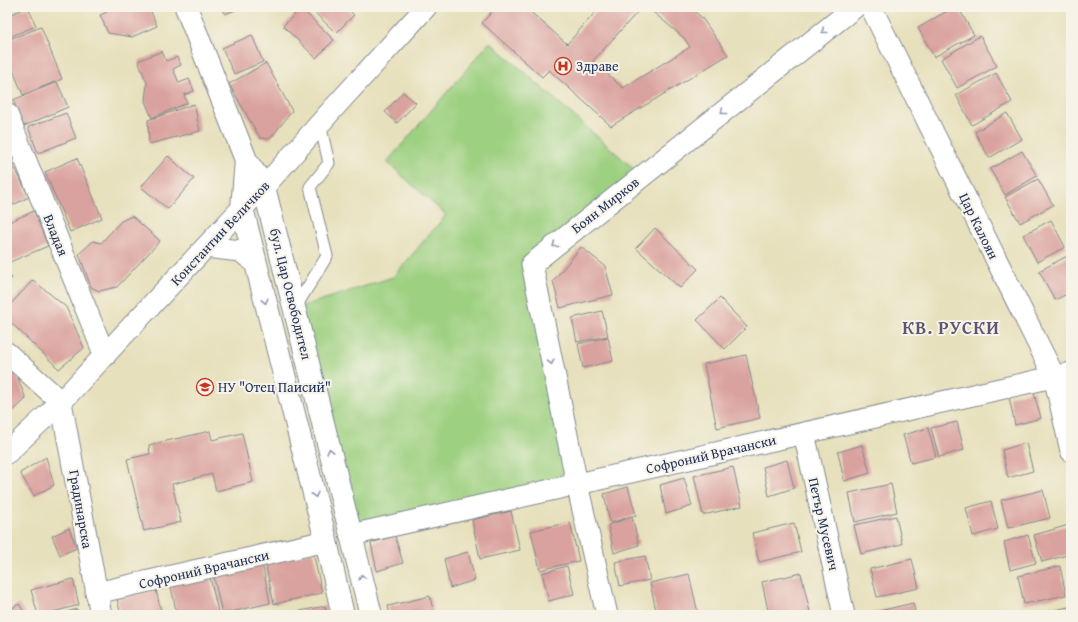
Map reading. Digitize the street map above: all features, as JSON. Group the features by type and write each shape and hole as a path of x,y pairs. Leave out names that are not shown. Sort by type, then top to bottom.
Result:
{"street":[{"name":"бул. Цар Освободител","path":"186,7 246,160 264,187 371,615"},
{"name":"Константин Величков","path":"7,453 61,402 242,208 264,187 426,7"},
{"name":"Боян Мирков","path":"577,484 532,264 855,7"},
{"name":"Цар Калоян","path":"871,7 1062,375 1071,451"},
{"name":"Владая","path":"7,114 105,356"},
{"name":"бул. Цар Освободител","path":"246,160 242,208 256,263 319,542 343,615"},
{"path":"206,247 240,251 256,263"},
{"path":"7,353 61,402"},
{"name":"Софроний Врачански","path":"351,535 1062,375"},
{"name":"Градинарска","path":"61,402 101,615"},
{"name":"Петър Мусевич","path":"804,433 844,615"},
{"path":"577,484 607,615"},
{"name":"Софроний Врачански","path":"96,593 319,542"}],"lane":[{"path":"294,309 327,256 310,187 330,163 320,124"}],"green space":[{"path":"490,42 642,176 532,264 577,484 351,535 294,309 393,277 446,215 387,162"}],"building":[{"path":"28,7 36,26 7,38 7,16"},
{"path":"111,7 149,7 157,26 132,37 108,33 100,15 112,10"},
{"path":"222,7 243,7 225,14"},
{"path":"309,7 346,7 354,15 336,33"},
{"name":"Здраве","path":"496,7 525,7 567,44 600,7 642,7 593,61 623,88 690,47 684,38 647,7 690,7 702,18 728,55 611,126 549,70 542,77 482,23"},
{"path":"954,7 958,7 974,35 934,57 918,28"},
{"path":"301,8 334,40 316,58 283,26"},
{"path":"41,27 62,79 23,95 7,55 7,40"},
{"path":"252,35 263,62 234,74 222,48"},
{"path":"980,36 997,66 957,88 941,59"},
{"path":"162,51 166,61 177,57 181,65 173,69 179,83 189,79 194,91 184,95 187,103 152,118 145,101 147,83 138,61"},
{"path":"266,63 292,111 270,139 260,138 229,84"},
{"path":"996,73 1012,102 972,125 956,95"},
{"path":"57,82 68,107 24,126 13,100"},
{"path":"403,92 416,103 397,123 385,112"},
{"path":"194,104 200,131 149,144 148,120"},
{"path":"66,113 76,138 38,153 28,127"},
{"path":"1007,113 1022,139 989,158 975,132"},
{"path":"7,150 14,166 7,169"},
{"path":"1022,151 1037,176 1005,195 990,169"},
{"path":"168,156 194,179 168,209 141,187"},
{"path":"77,158 102,218 70,232 45,172"},
{"path":"15,168 29,197 7,208 7,172"},
{"path":"1038,179 1053,205 1020,223 1005,197"},
{"path":"34,211 48,246 10,262 7,254 7,223"},
{"path":"132,216 160,241 117,287 99,291 91,287 79,254 93,241 101,243 121,221"},
{"path":"1051,220 1065,247 1037,262 1023,235"},
{"path":"655,228 698,269 680,288 636,248"},
{"path":"581,247 605,266 613,295 560,308 553,281"},
{"path":"1071,254 1071,292 1055,300 1039,271"},
{"path":"7,273 12,278 7,284"},
{"path":"33,280 66,307 84,348 59,369 7,319 7,308"},
{"path":"720,298 747,327 725,349 697,320"},
{"path":"602,311 608,336 577,342 572,318"},
{"path":"608,337 613,361 583,368 578,344"},
{"path":"746,355 760,418 717,428 704,364"},
{"path":"7,360 13,366 26,399 7,417"},
{"path":"1033,390 1041,418 1015,425 1009,397"},
{"path":"957,422 964,450 939,457 931,428"},
{"path":"928,428 936,457 911,463 903,435"},
{"path":"210,431 212,440 242,433 253,482 216,491 212,474 172,484 181,522 144,531 127,459 150,454 149,445"},
{"path":"1026,443 1033,471 1008,478 1002,450"},
{"path":"862,445 870,473 844,481 838,452"},
{"path":"46,457 54,485 34,496 20,473"},
{"path":"787,460 794,488 769,496 763,467"},
{"path":"733,467 742,506 703,515 694,476"},
{"path":"684,478 692,506 666,514 660,485"},
{"path":"891,484 897,512 855,522 849,493"},
{"path":"628,487 636,515 610,523 604,494"},
{"path":"1043,490 1050,518 1008,528 1001,500"},
{"path":"991,501 998,529 973,536 966,508"},
{"path":"511,511 520,550 480,559 472,520"},
{"path":"896,516 902,544 861,554 854,525"},
{"path":"632,517 639,545 614,553 608,525"},
{"path":"570,522 579,561 540,570 531,531"},
{"path":"794,523 801,552 759,562 752,533"},
{"path":"1069,525 1071,531 1071,554 1042,562 1034,535"},
{"path":"69,528 77,548 60,555 52,536"},
{"path":"1028,535 1036,563 1010,570 1004,542"},
{"path":"395,536 403,563 377,571 371,543"},
{"path":"313,552 322,593 274,604 265,563"},
{"path":"468,552 475,580 450,588 444,559"},
{"path":"645,556 650,580 620,586 615,562"},
{"path":"912,559 919,588 877,597 870,569"},
{"path":"262,562 270,603 222,614 213,573"},
{"path":"567,566 574,594 549,601 542,573"},
{"path":"1060,566 1066,595 1024,604 1018,576"},
{"path":"209,573 218,612 204,615 177,615 170,582"},
{"path":"801,573 810,612 796,615 769,615 762,582"},
{"path":"689,574 698,613 689,615 657,615 650,583"},
{"path":"73,579 79,605 38,615 31,590"},
{"path":"156,590 162,615 121,615 117,599"},
{"path":"430,596 434,615 390,615 388,606"},
{"path":"913,603 916,615 871,615 871,613"},
{"path":"19,604 26,615 7,615 7,611"},
{"path":"325,606 327,615 285,615 285,614"},
{"path":"1068,607 1070,615 1037,615 1037,614"},
{"path":"77,609 78,615 58,615"}],"place":[{"name":"Здраве","path":"563,66"},
{"name":"НУ \"Отец Паисий\"","path":"205,387"}],"district":[{"name":"КВ. РУСКИ","path":"951,328"}]}
